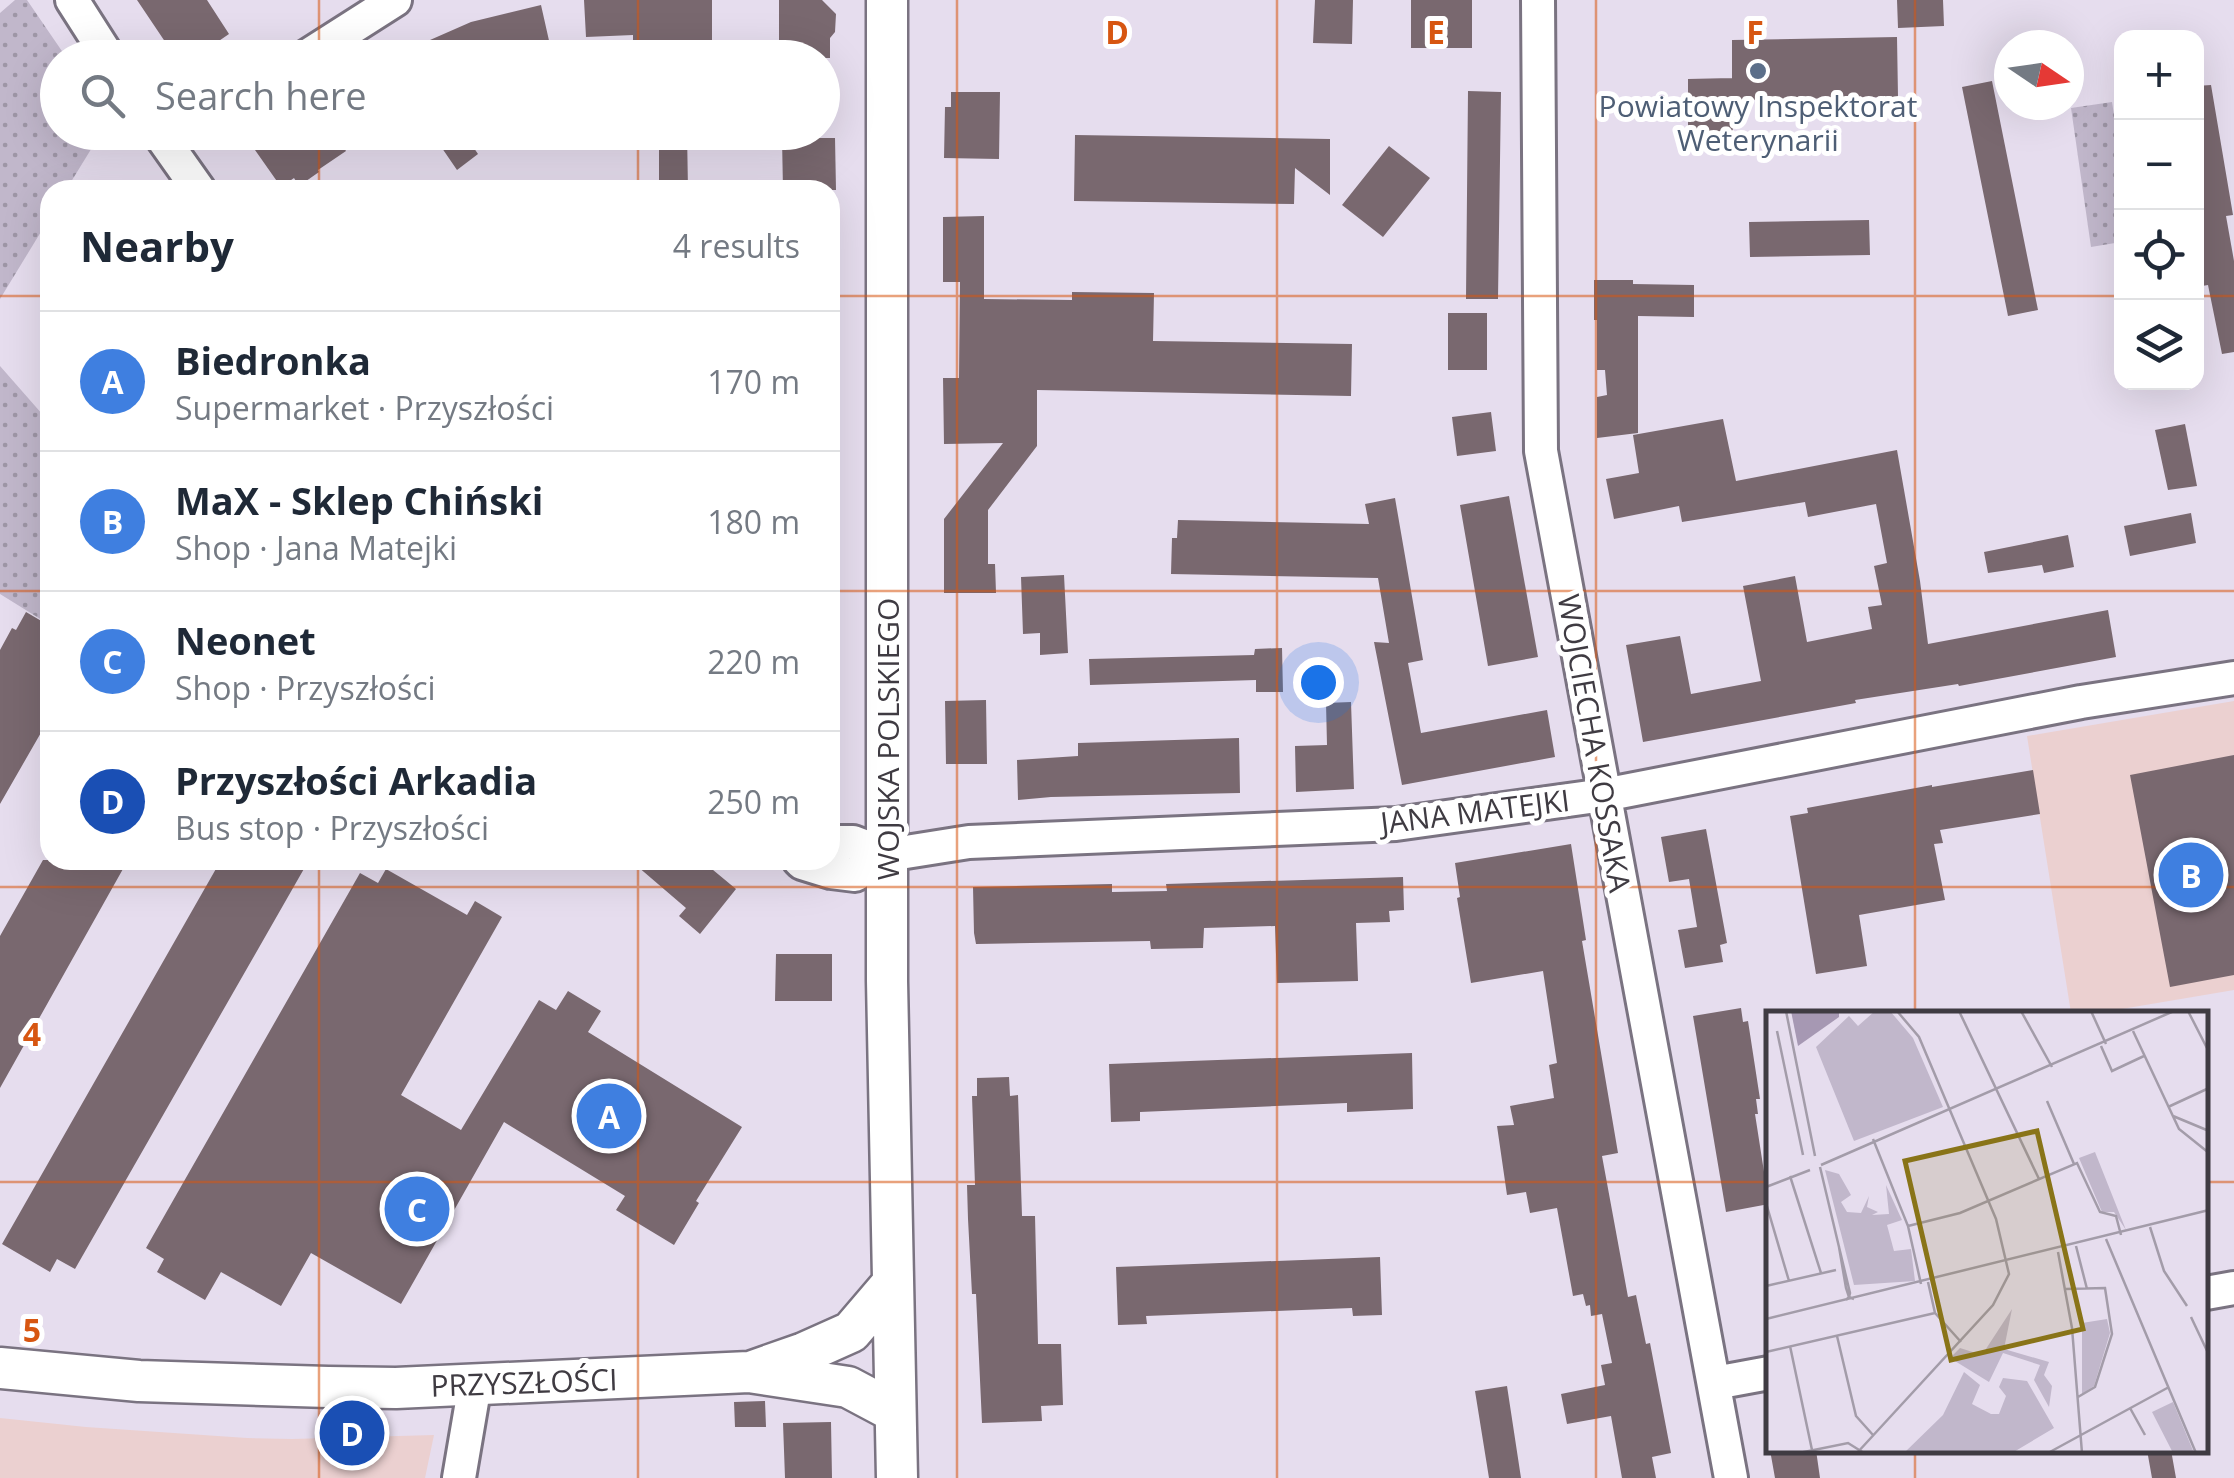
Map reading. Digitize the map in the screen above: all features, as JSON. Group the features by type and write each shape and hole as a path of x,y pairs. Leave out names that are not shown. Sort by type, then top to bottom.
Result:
{"street":[{"path":"72,0 98,40"},
{"path":"332,40 395,0"},
{"name":"WOJSKA POLSKIEGO","path":"886,0 887,856 897,1478"},
{"name":"WOJCIECHA KOSSAKA","path":"1538,0 1542,451 1731,1478"},
{"path":"178,150 193,180"},
{"name":"JANA MATEJKI","path":"825,870 855,874 887,856 969,842 1396,824 1604,795 2062,706 2234,678"},
{"path":"840,842 853,842 887,856"},
{"name":"PRZYSZŁOŚCI","path":"750,1372 851,1332 892,1284"},
{"path":"2209,1292 2234,1288"},
{"name":"PRZYSZŁOŚCI","path":"0,1368 234,1386 396,1388 750,1372 848,1386 896,1412"},
{"path":"1714,1383 1766,1374"},
{"path":"459,1478 475,1384"}],"shaded area":[{"path":"15,0 27,0 54,40 40,40 40,150 91,150 72,180 40,180 40,233 0,299 0,13"},
{"path":"2112,102 2114,115 2114,243 2091,247 2073,120 2084,120 2084,106"},
{"path":"0,366 40,412 40,619 0,594"},
{"path":"2234,701 2234,990 2110,1011 2071,1011 2027,736"},
{"path":"0,1418 247,1438 434,1435 425,1478 0,1478"}],"building":[{"path":"137,0 207,0 229,34 220,40 164,40"},
{"path":"584,0 712,0 712,40 633,40 633,35 586,37"},
{"path":"779,0 822,0 836,14 835,32 830,40 779,40"},
{"path":"1315,0 1353,0 1352,44 1313,43"},
{"path":"1411,0 1472,0 1472,48 1411,48"},
{"path":"1897,0 1943,0 1944,26 1898,28"},
{"path":"541,5 549,40 430,40 471,22"},
{"path":"1897,37 1898,97 1732,100 1732,40"},
{"path":"1732,78 1733,145 1688,145 1688,79"},
{"path":"1992,81 1994,120 2000,120 2038,310 2008,316 1962,87"},
{"path":"2204,85 2211,85 2233,215 2226,216 2234,261 2234,352 2222,354 2208,285 2204,286"},
{"path":"1468,91 1501,92 1498,299 1466,299"},
{"path":"951,92 1000,92 999,159 944,158 945,107 951,107"},
{"path":"1075,135 1330,139 1330,195 1295,168 1294,204 1074,201"},
{"path":"1389,146 1430,178 1383,237 1342,205"},
{"path":"255,150 346,151 308,180 276,180"},
{"path":"443,150 475,150 478,154 457,170"},
{"path":"659,150 687,150 688,180 659,180"},
{"path":"782,150 835,150 836,180 783,180"},
{"path":"984,216 984,299 1072,300 1072,292 1154,293 1153,341 1352,344 1351,396 1037,390 1037,446 988,510 988,564 995,564 996,593 944,593 944,519 1003,443 944,444 943,378 959,378 960,282 943,282 943,217"},
{"path":"1869,220 1870,255 1750,257 1749,222"},
{"path":"1594,280 1694,285 1694,317 1638,316 1638,433 1597,438 1597,397 1607,395 1605,370 1597,370"},
{"path":"1448,313 1487,313 1487,370 1448,370"},
{"path":"1491,412 1496,451 1457,456 1452,417"},
{"path":"1723,419 1736,481 1897,450 1928,644 2108,610 2116,657 1959,686 1855,700 1856,703 1643,742 1626,645 1680,636 1691,694 1761,681 1743,586 1795,576 1807,642 1872,629 1868,607 1882,605 1874,566 1887,563 1876,504 1808,517 1805,502 1682,522 1679,506 1614,519 1606,479 1639,473 1633,435"},
{"path":"2185,424 2197,486 2168,490 2155,430"},
{"path":"1509,496 1538,657 1488,666 1460,505"},
{"path":"1395,498 1423,660 1408,663 1421,733 1547,710 1555,757 1402,785 1374,642 1389,643 1378,578 1171,574 1172,538 1177,538 1178,520 1369,524 1365,504"},
{"path":"2191,513 2196,543 2130,556 2124,526"},
{"path":"2068,535 2074,567 2044,573 2042,565 1988,573 1984,552"},
{"path":"1064,575 1068,653 1040,655 1040,633 1023,634 1021,577"},
{"path":"26,612 40,620 40,734 0,804 0,650 12,628 16,630"},
{"path":"1282,648 1283,692 1256,692 1256,680 1090,685 1089,659 1254,655 1255,649"},
{"path":"986,700 987,764 946,764 945,701"},
{"path":"1351,702 1354,789 1296,792 1295,746 1327,745 1326,703"},
{"path":"1239,738 1240,793 1018,800 1017,760 1078,756 1078,743"},
{"path":"2234,755 2234,975 2170,987 2130,775"},
{"path":"2033,770 2040,814 1940,830 1943,843 1934,844 1945,900 1859,915 1867,966 1816,974 1790,816 1808,813 1807,808"},
{"path":"1706,829 1727,943 1720,945 1723,962 1685,968 1678,930 1697,927 1689,879 1669,882 1661,837"},
{"path":"1571,844 1586,940 1582,941 1618,1153 1602,1156 1628,1297 1636,1295 1646,1344 1650,1343 1671,1453 1652,1457 1656,1478 1622,1478 1611,1416 1567,1424 1561,1394 1605,1385 1601,1365 1612,1363 1602,1314 1591,1316 1583,1294 1573,1296 1557,1208 1530,1213 1526,1192 1507,1195 1497,1126 1514,1125 1510,1106 1554,1098 1549,1065 1557,1063 1543,971 1471,983 1457,898 1460,897 1455,863"},
{"path":"40,865 40,870 122,870 0,1088 0,936"},
{"path":"215,870 303,870 75,1269 57,1259 50,1272 2,1244"},
{"path":"388,870 467,915 475,901 502,917 401,1095 461,1130 539,1000 556,1010 568,991 601,1011 588,1032 742,1127 674,1245 616,1210 625,1196 504,1122 401,1304 311,1253 281,1306 221,1272 205,1300 157,1272 164,1259 146,1248 360,873 378,883"},
{"path":"642,870 713,870 736,889 700,934 679,916 686,908"},
{"path":"1403,877 1404,910 1389,911 1390,922 1356,923 1358,981 1277,983 1275,926 1204,928 1203,948 1151,949 1150,941 976,944 974,933 973,887 1112,884 1112,892 1167,891 1166,884"},
{"path":"776,954 832,954 832,1001 775,1001"},
{"path":"1741,1008 1743,1022 1748,1021 1760,1099 1756,1099 1755,1114 1766,1205 1726,1212 1693,1016"},
{"path":"1412,1053 1413,1109 1347,1112 1347,1103 1140,1112 1140,1121 1111,1122 1109,1064"},
{"path":"1009,1077 1010,1096 1018,1095 1022,1216 1035,1216 1038,1344 1061,1344 1063,1405 1041,1406 1042,1421 982,1423 968,1219 967,1185 975,1185 972,1096 977,1096 977,1078"},
{"path":"1380,1257 1382,1315 1353,1316 1352,1308 1146,1316 1147,1324 1118,1325 1116,1267"},
{"path":"1507,1386 1521,1478 1489,1478 1475,1391"},
{"path":"765,1401 766,1427 735,1427 734,1402"},
{"path":"831,1422 832,1478 785,1478 783,1423"},
{"path":"1771,1453 1816,1453 1820,1478 1775,1478"},
{"path":"2148,1453 2172,1453 2176,1478 2152,1478"}],"place":[{"name":"Powiatowy Inspektorat Weterynarii","path":"1758,71"},
{"name":"MaX - Sklep Chiński","path":"2191,875"},
{"name":"Biedronka","path":"609,1116"},
{"name":"Neonet","path":"417,1209"},
{"name":"Przyszłości Arkadia","path":"352,1433"}]}
